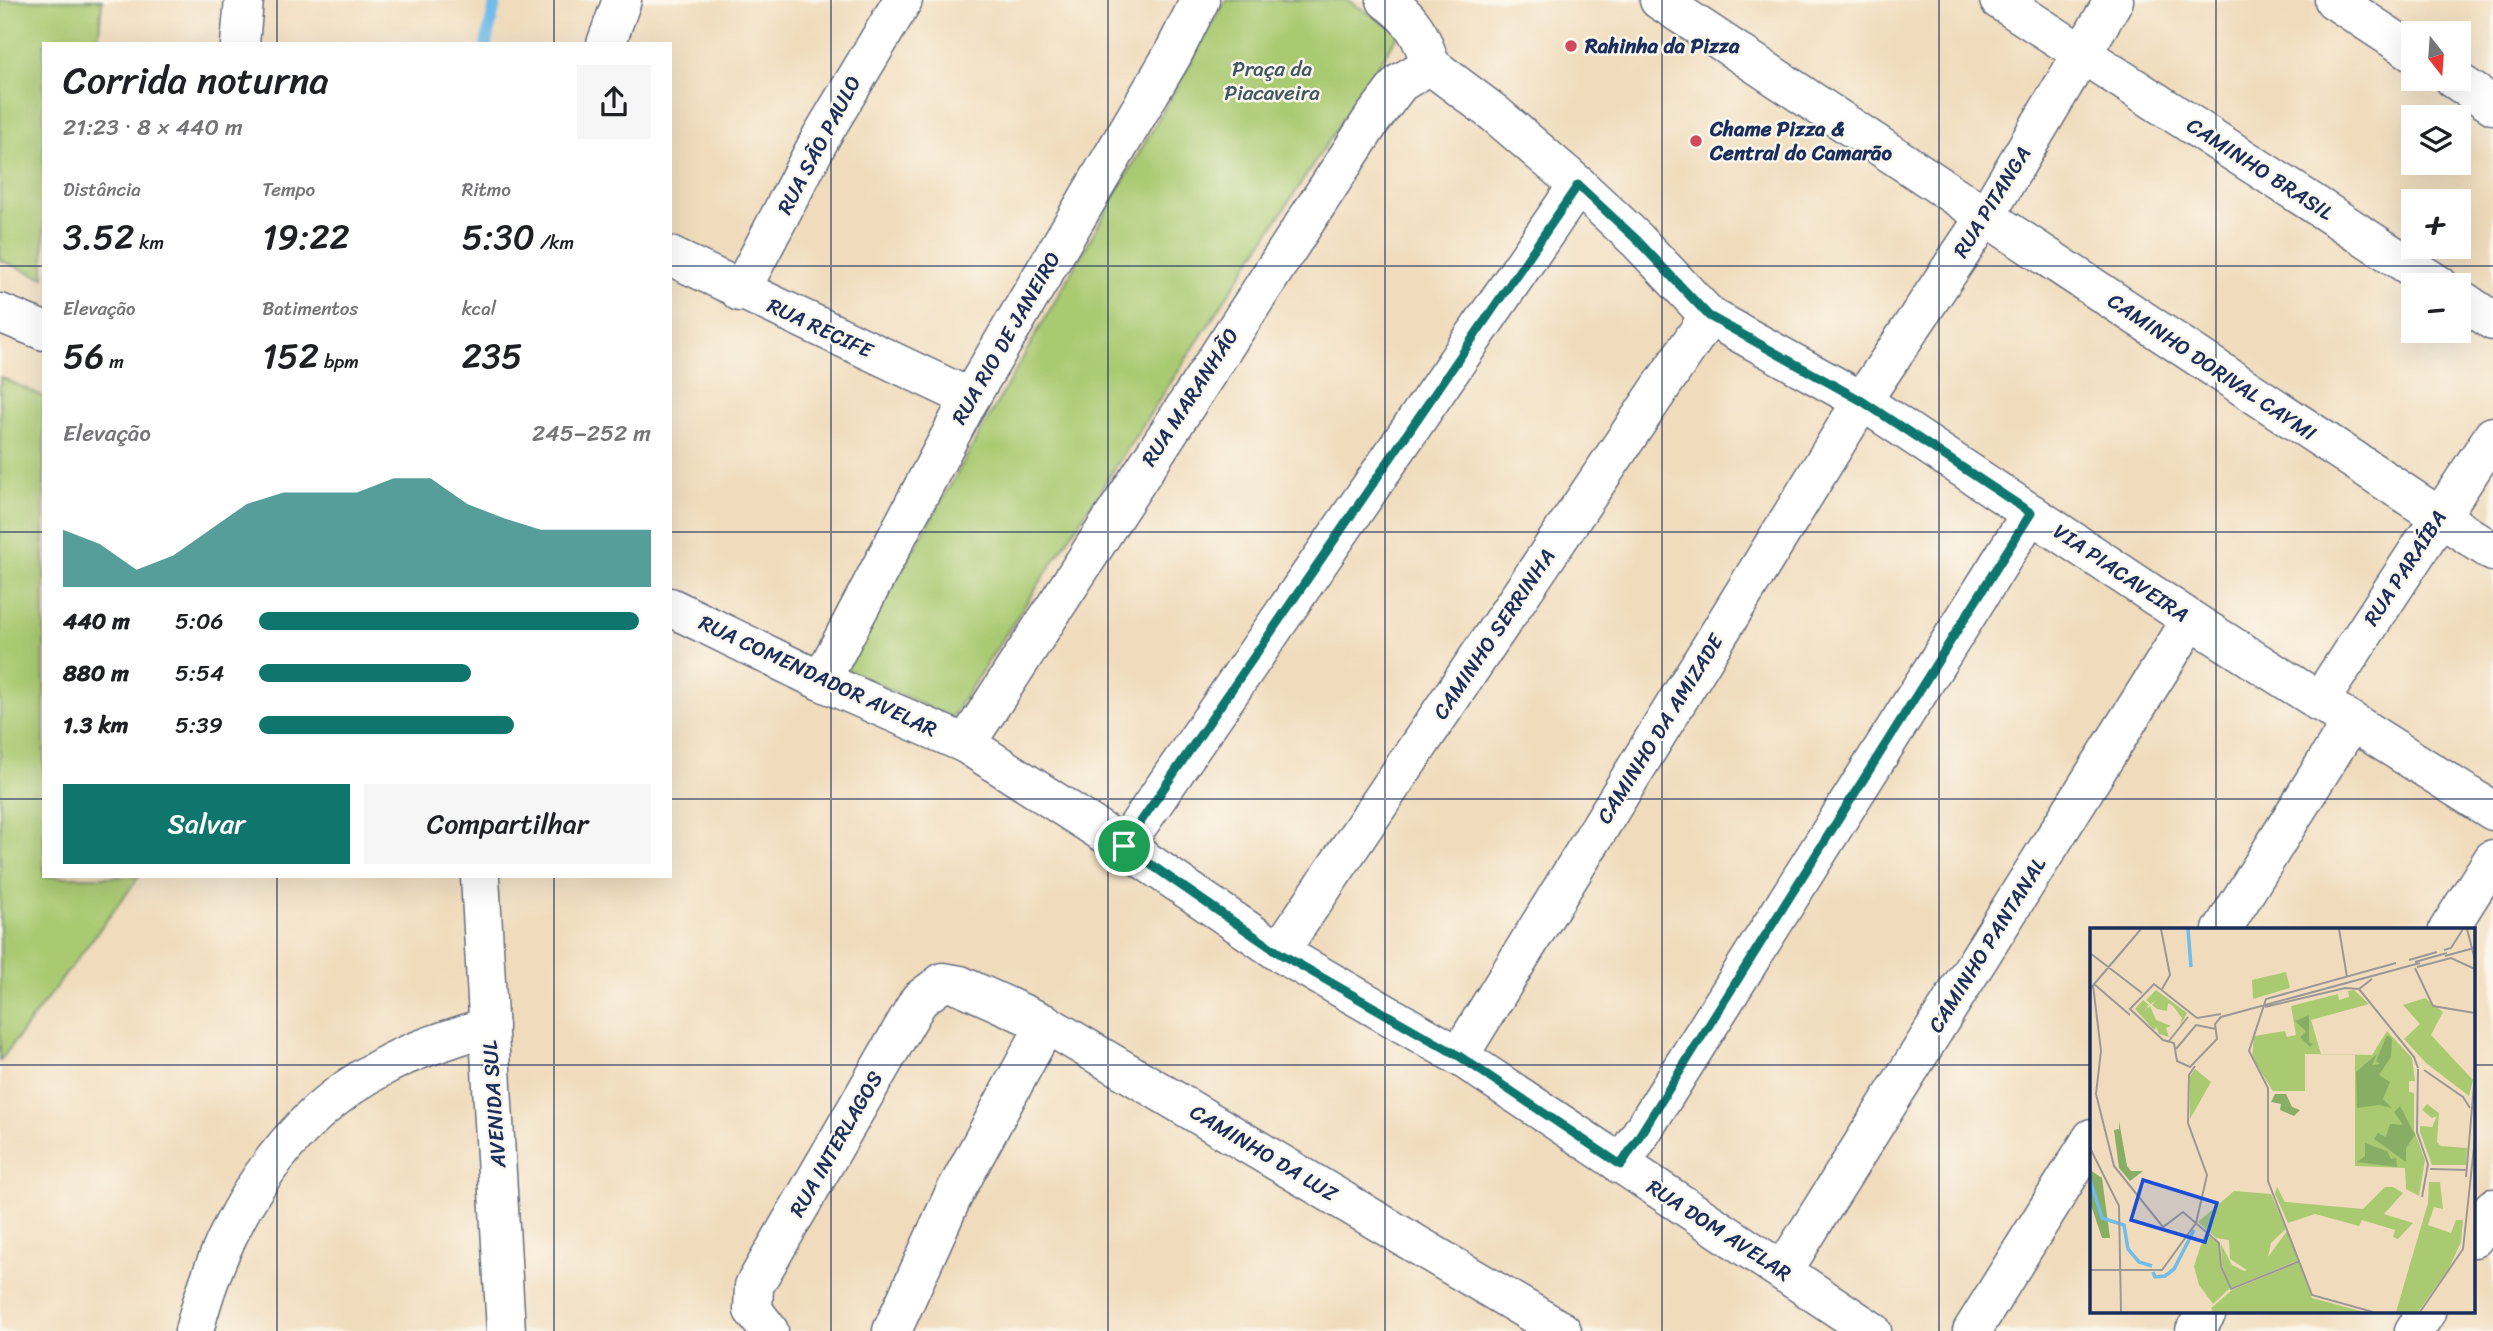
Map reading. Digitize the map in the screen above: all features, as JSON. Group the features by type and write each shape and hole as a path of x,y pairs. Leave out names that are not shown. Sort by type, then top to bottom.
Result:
{"street":[{"path":"240,42 244,0"},
{"path":"607,42 622,0"},
{"name":"RUA SÃO PAULO","path":"740,292 821,137 903,0"},
{"name":"RUA RIO DE JANEIRO","path":"821,681 970,398 1166,66 1200,0"},
{"path":"1386,0 1413,23 1426,48 1430,65"},
{"name":"CAMINHO DORIVAL CAYMI","path":"1659,0 2493,552"},
{"name":"CAMINHO BRASIL","path":"1999,0 2421,273"},
{"name":"RUA PITANGA","path":"1862,401 1985,217 2114,0"},
{"path":"2334,0 2401,44"},
{"name":"VIA PIACAVEIRA","path":"1430,65 1494,113 1578,185 1637,240 1709,316 1862,401 2191,620 2493,811"},
{"name":"RUA MARANHÃO","path":"966,744 1371,121 1400,83 1430,65"},
{"path":"2471,90 2493,105"},
{"path":"1124,846 1578,185"},
{"name":"RUA RECIFE","path":"672,258 970,398"},
{"path":"2471,306 2493,321"},
{"path":"0,313 42,330"},
{"name":"CAMINHO SERRINHA","path":"1279,953 1709,316"},
{"name":"CAMINHO DA AMIZADE","path":"1459,1056 1862,401"},
{"name":"RUA PARAÍBA","path":"2319,702 2493,436"},
{"path":"1621,1165 2031,513"},
{"name":"RUA COMENDADOR AVELAR","path":"672,608 821,681 966,744"},
{"name":"CAMINHO PANTANAL","path":"1783,1271 2191,620"},
{"path":"2223,928 2351,722"},
{"name":"RUA DOM AVELAR","path":"966,744 1124,846 1279,953 1459,1056 1872,1331"},
{"path":"2449,928 2493,859"},
{"name":"AVENIDA SUL","path":"480,878 506,1331"},
{"name":"RUA INTERLAGOS","path":"769,1331 753,1310 754,1286 919,1000 943,982 960,985"},
{"name":"CAMINHO DA LUZ","path":"960,985 1046,1024 1562,1331"},
{"path":"892,1331 952,1198 1046,1024"},
{"path":"194,1331 200,1308 238,1212 257,1180 302,1125 340,1093 385,1065 489,1026"},
{"path":"1972,1331 2090,1141"},
{"path":"2476,1235 2493,1208"},
{"path":"2195,1331 2206,1314"},
{"path":"2414,1331 2425,1314"}],"green space":[{"path":"0,0 102,0 98,42 42,42 42,277 0,260"},
{"name":"Praça da Piacaveira","path":"1226,0 1347,0 1400,32 951,718 846,669"},
{"path":"0,377 42,396 42,878 138,878 0,1061"}],"waterway":[{"path":"486,42 496,0"}],"place":[{"name":"Rahinha da Pizza","path":"1571,46"},
{"name":"Chame Pizza & Central do Camarão","path":"1696,141"}],"route":[{"path":"1578,185 1637,240 1709,316 1744,333 1862,401 2031,513 1621,1165 1459,1056 1279,953 1124,846 1578,185"}]}
